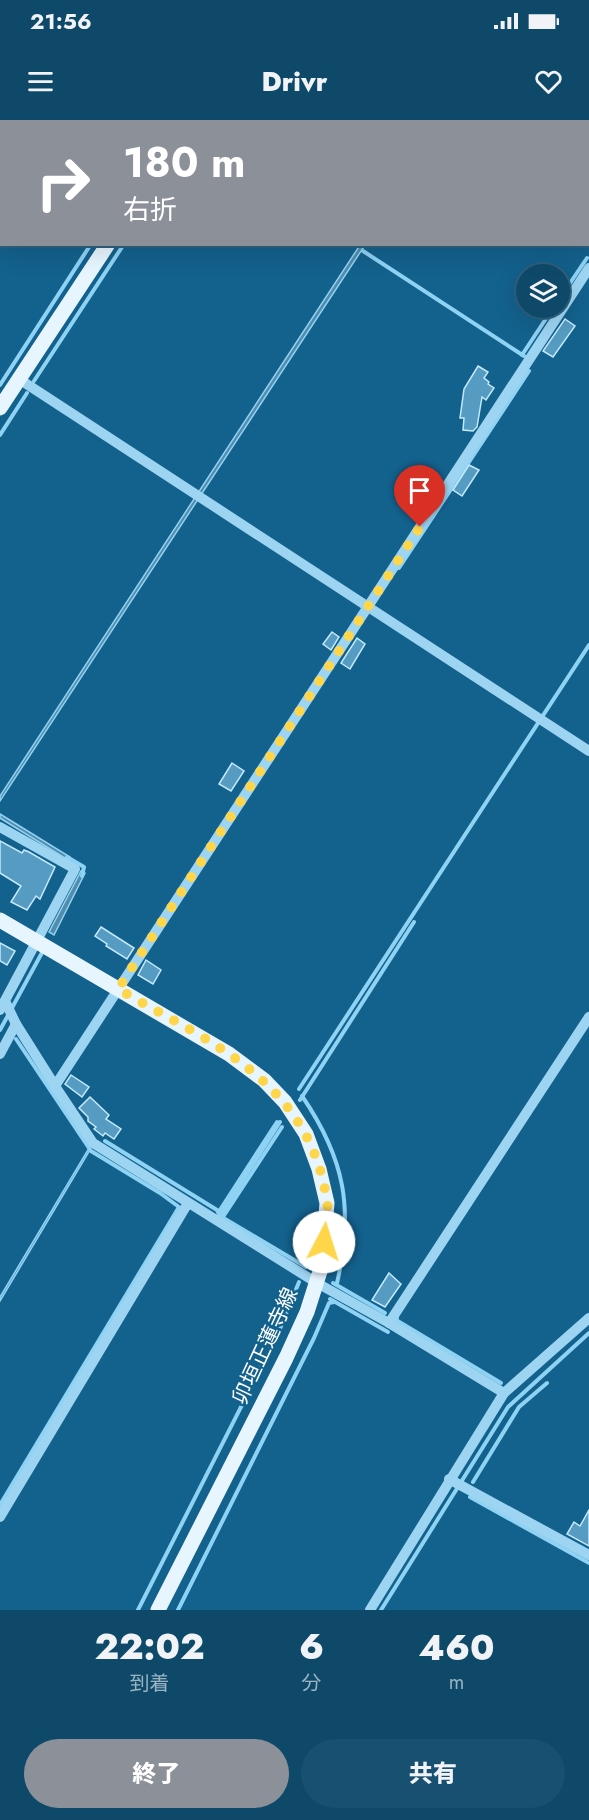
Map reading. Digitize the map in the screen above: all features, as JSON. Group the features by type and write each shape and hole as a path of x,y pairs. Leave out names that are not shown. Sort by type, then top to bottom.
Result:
{"main road":[{"path":"0,408 107,246"},
{"name":"卯垣正蓮寺線","path":"0,920 229,1054 264,1080 285,1102 306,1134 319,1168 327,1203 322,1265 317,1283 286,1358 158,1610"}],"street":[{"path":"55,1086 589,268"},
{"path":"19,379 589,751"},
{"path":"0,827 75,869 2,1006 93,1143 317,1283 389,1323 504,1393"},
{"path":"389,1323 589,1017"},
{"path":"0,1054 16,1024"},
{"path":"0,1516 188,1203"},
{"path":"370,1610 504,1393 589,1318"},
{"path":"449,1479 589,1555"}],"water":[{"path":"359,246 364,246 0,801 0,796"},
{"path":"0,814 70,857 68,860 0,818"},
{"path":"81,871 85,873 54,935 49,932"},
{"path":"89,1148 90,1150 0,1301 0,1297"}],"building":[{"path":"565,319 575,326 553,357 543,351"},
{"path":"478,366 488,372 484,378 494,388 486,400 482,397 477,427 473,431 463,430 464,418 460,418 464,389"},
{"path":"469,465 479,470 462,496 453,490"},
{"path":"332,632 339,637 331,650 323,644"},
{"path":"357,638 365,644 350,669 341,663"},
{"path":"232,763 244,771 231,791 219,784"},
{"path":"0,841 22,853 24,850 29,852 55,867 40,899 36,896 27,910 11,902 21,886 0,873"},
{"path":"101,927 134,948 127,959 95,936"},
{"path":"0,943 15,951 7,965 0,961"},
{"path":"146,960 161,970 153,984 138,975"},
{"path":"71,1075 89,1087 82,1097 65,1084"},
{"path":"90,1097 109,1115 106,1119 121,1129 114,1139 105,1133 103,1136 94,1129 96,1127 88,1121 88,1117 79,1108"},
{"path":"389,1273 401,1284 385,1307 372,1300"},
{"path":"589,1510 589,1546 567,1534 574,1522 580,1526"}],"waterway":[{"path":"0,385 90,246"},
{"path":"34,381 123,246"},
{"path":"363,251 524,356"},
{"path":"570,283 587,258"},
{"path":"522,355 546,318"},
{"path":"399,568 529,371"},
{"path":"0,435 27,393"},
{"path":"299,1089 589,645"},
{"path":"67,857 84,867 82,876"},
{"path":"300,1100 414,922"},
{"path":"0,1030 44,949"},
{"path":"0,1505 179,1207 91,1151 16,1039"},
{"path":"302,1096 328,1141 342,1185 345,1231 337,1283"},
{"path":"220,1210 277,1122"},
{"path":"220,1216 280,1122"},
{"path":"223,1217 282,1127"},
{"path":"105,1141 217,1210 220,1216 306,1267"},
{"path":"138,1610 277,1336 299,1282"},
{"path":"333,1283 385,1313"},
{"path":"330,1299 388,1332"},
{"path":"178,1610 314,1338 329,1303 334,1302"},
{"path":"397,1318 396,1320 501,1383"},
{"path":"381,1610 508,1407 589,1333"},
{"path":"473,1482 519,1407 547,1383"},
{"path":"470,1497 589,1563"}],"route":[{"path":"324,1242 327,1203 319,1168 306,1134 285,1102 264,1080 229,1054 118,989 420,527"}]}
